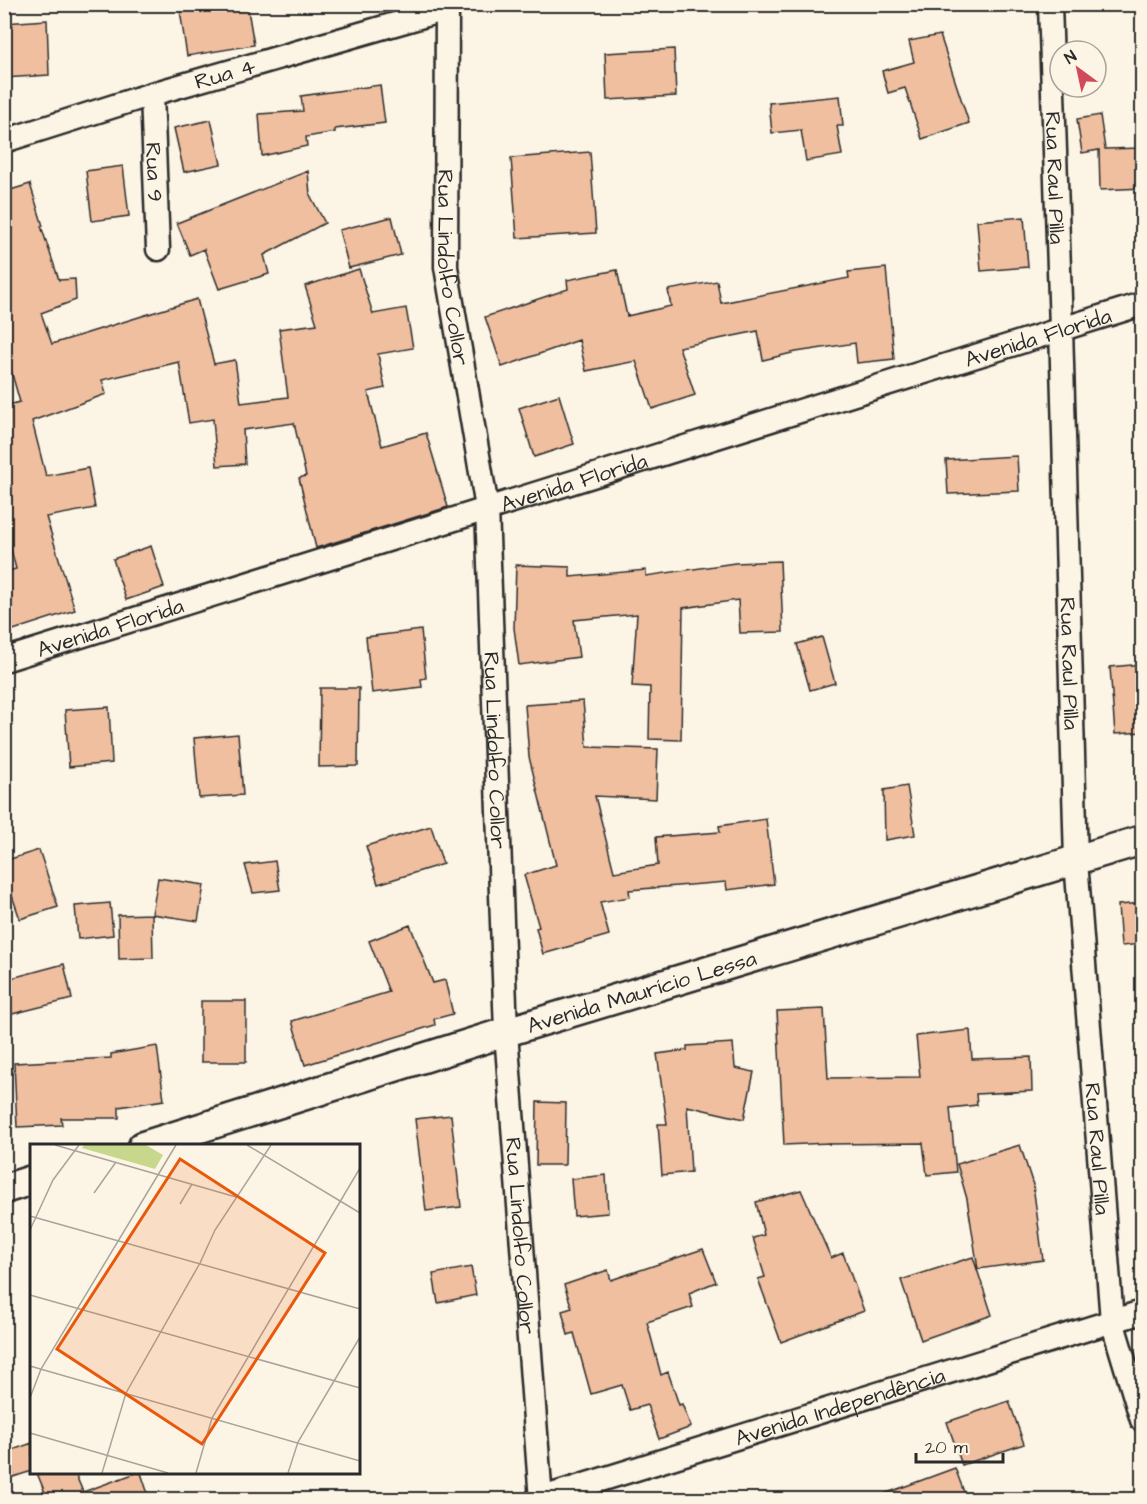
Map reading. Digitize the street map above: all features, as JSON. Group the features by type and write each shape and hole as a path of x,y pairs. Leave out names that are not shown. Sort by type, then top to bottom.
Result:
{"street":[{"name":"Rua Raul Pilla","path":"1050,4 1076,861 1113,1321 1143,1420"},
{"name":"Rua 4","path":"4,141 152,94 447,7"},
{"name":"Rua Lindolfo Collor","path":"447,7 446,267 487,508 506,1032 540,1499"},
{"name":"Rua 9","path":"152,94 158,249"},
{"name":"Avenida Florida","path":"4,660 1143,304"},
{"name":"Avenida Maurício Lessa","path":"149,1144 506,1032 1143,840"},
{"path":"4,1188 30,1181"},
{"name":"Avenida Independência","path":"540,1499 1143,1312"}],"building":[{"path":"179,4 247,4 254,45 187,56"},
{"path":"47,20 49,75 4,78 4,23"},
{"path":"940,35 969,123 922,139 905,88 888,93 882,71 914,62 909,41"},
{"path":"674,49 676,96 607,100 605,53"},
{"path":"380,85 385,123 335,129 335,132 306,137 307,146 262,156 259,114 303,111 301,96"},
{"path":"840,96 843,126 837,126 842,155 806,161 801,130 772,133 769,103"},
{"path":"1100,115 1105,149 1143,148 1143,188 1100,190 1099,150 1082,153 1077,119"},
{"path":"211,120 221,164 184,172 174,128"},
{"path":"590,152 596,233 517,238 511,158"},
{"path":"123,166 129,216 92,221 86,171"},
{"path":"308,171 310,195 325,223 264,255 269,274 219,289 204,249 190,255 177,223"},
{"path":"30,184 59,280 75,279 76,300 41,313 52,344 197,299 214,364 235,360 241,403 288,397 279,329 317,324 305,286 359,269 373,314 406,308 413,348 378,354 385,388 368,392 382,446 426,433 448,507 316,548 299,478 306,476 294,423 243,430 245,464 217,466 213,419 189,423 179,362 102,380 106,394 32,421 46,476 88,468 95,508 46,517 75,610 4,633 4,572 16,569 4,522 4,406 20,402 4,346 4,192"},
{"path":"392,217 401,255 349,268 339,230"},
{"path":"1024,217 1028,267 981,271 977,221"},
{"path":"886,268 894,359 857,363 855,343 796,352 763,360 758,331 679,347 695,395 652,409 636,361 586,371 579,340 502,367 485,317 568,289 567,280 617,270 627,316 671,306 668,290 717,281 721,303 849,278 848,272"},
{"path":"559,395 574,444 534,457 519,408"},
{"path":"1017,456 1019,491 948,494 946,460"},
{"path":"151,546 164,587 126,600 113,559"},
{"path":"780,561 783,632 740,633 738,600 683,608 681,740 649,739 650,687 632,686 637,614 574,620 579,657 519,665 514,628 516,565 570,567 570,577 646,570 646,576 735,563"},
{"path":"421,630 426,678 421,679 422,687 372,693 366,637"},
{"path":"822,637 835,683 810,690 797,644"},
{"path":"1143,664 1143,732 1115,734 1110,667"},
{"path":"320,688 359,688 358,766 319,767"},
{"path":"583,701 587,747 658,749 656,799 595,796 614,872 658,865 656,837 720,832 719,826 766,819 774,884 727,890 726,882 629,890 630,897 600,902 609,935 543,954 536,928 539,927 524,875 556,865 529,757 525,705"},
{"path":"109,707 112,763 69,767 65,710"},
{"path":"238,734 243,795 199,798 194,738"},
{"path":"907,786 915,835 885,840 884,790"},
{"path":"431,826 443,864 378,884 366,846"},
{"path":"39,850 58,907 20,919 4,872 4,861"},
{"path":"275,861 280,890 253,893 245,865"},
{"path":"158,878 204,885 198,921 152,914"},
{"path":"110,903 113,935 78,939 75,906"},
{"path":"1143,903 1143,944 1121,946 1118,905"},
{"path":"152,914 153,958 119,959 118,915"},
{"path":"410,925 433,983 445,980 453,1014 434,1019 435,1025 305,1065 292,1021 389,992 369,941"},
{"path":"64,964 72,999 4,1016 4,980"},
{"path":"201,1001 246,1001 246,1062 201,1062"},
{"path":"824,1009 828,1078 920,1077 916,1036 970,1030 972,1059 1031,1057 1032,1091 976,1094 977,1105 950,1108 956,1172 927,1175 923,1143 784,1145 777,1011"},
{"path":"733,1043 735,1068 754,1072 744,1119 687,1106 691,1172 662,1175 658,1124 667,1124 657,1054 687,1050 687,1046"},
{"path":"157,1046 164,1100 119,1107 119,1118 61,1118 62,1125 17,1127 14,1063 111,1058 111,1054"},
{"path":"537,1102 566,1103 565,1165 536,1165"},
{"path":"451,1115 461,1207 426,1211 415,1119"},
{"path":"1020,1145 1033,1185 1043,1260 978,1269 967,1199 957,1164"},
{"path":"606,1175 608,1213 574,1216 571,1179"},
{"path":"801,1190 831,1258 843,1253 864,1311 781,1342 758,1279 765,1277 753,1238 764,1235 756,1202"},
{"path":"703,1249 716,1282 689,1293 693,1307 647,1322 661,1375 668,1372 679,1405 682,1404 691,1427 659,1439 647,1405 630,1410 622,1385 591,1394 574,1333 568,1335 562,1311 572,1308 564,1285 608,1270 611,1280"},
{"path":"973,1257 992,1315 921,1340 901,1280"},
{"path":"471,1267 476,1295 438,1303 433,1274"},
{"path":"1009,1401 1024,1444 962,1465 947,1422"},
{"path":"30,1444 30,1472 4,1480 4,1453"},
{"path":"955,1468 967,1500 877,1500 876,1497"},
{"path":"37,1474 75,1474 83,1492 133,1474 141,1474 150,1500 48,1500"}]}
